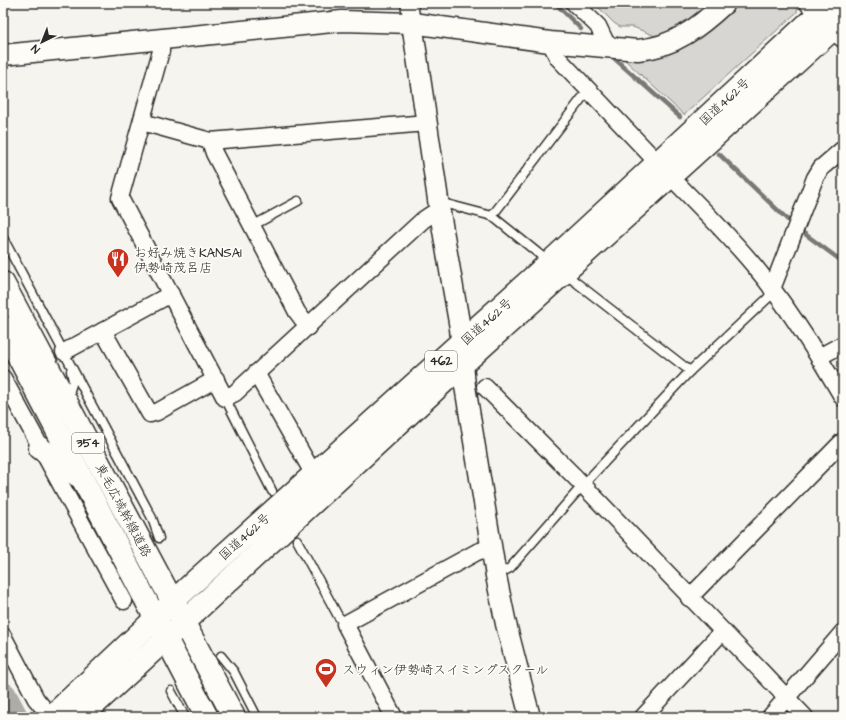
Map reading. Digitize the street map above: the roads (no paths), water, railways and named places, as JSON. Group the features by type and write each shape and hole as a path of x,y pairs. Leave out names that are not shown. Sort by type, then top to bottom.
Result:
{"highway":[{"name":"国道462号","path":"80,717 184,624 462,366 557,268 830,17"},
{"name":"国道462号","path":"51,717 313,473 462,342 557,268"},
{"name":"東毛広域幹線道路","path":"3,283 234,717"},
{"name":"東毛広域幹線道路","path":"3,328 156,619 165,640 207,717"},
{"path":"40,448 83,481"}],"street":[{"path":"409,3 439,208 462,342 462,366 491,547 506,624 530,717"},
{"path":"574,3 598,26 608,47"},
{"path":"3,55 342,21 412,22 550,42 638,50 661,46 691,32 725,3"},
{"path":"161,38 161,51 120,198 225,398 235,393 423,220 439,208"},
{"path":"550,42 558,58 755,267 819,357 843,398"},
{"path":"142,122 210,141 427,123"},
{"path":"210,141 214,153 252,226 300,316 308,327"},
{"path":"772,289 815,178 821,168 843,149"},
{"path":"66,356 103,331 171,294"},
{"path":"103,331 150,414 157,412 216,380"},
{"path":"819,357 843,344"},
{"path":"256,373 313,473"},
{"path":"4,382 124,601"},
{"path":"485,387 583,485 722,632 805,717"},
{"path":"690,598 843,441"},
{"path":"394,717 345,624 477,552 491,547"},
{"path":"643,717 722,632"},
{"path":"770,717 843,632"},
{"path":"3,636 36,699 51,717"}],"lane":[{"path":"492,216 582,98 590,91"},
{"path":"252,226 298,201"},
{"path":"439,208 492,216 690,371"},
{"path":"3,238 152,518 159,538"},
{"path":"496,576 510,568 583,485 690,371 768,298 772,289"},
{"path":"66,356 73,380 66,401"},
{"path":"225,398 272,491"},
{"path":"297,540 338,616 345,624"},
{"path":"221,656 234,672 257,717"},
{"path":"171,691 185,717"}],"waterway":[{"path":"555,3 581,29"},
{"path":"615,59 680,117"},
{"path":"719,154 788,220"},
{"path":"805,234 843,262"},
{"path":"3,696 14,717"}],"place":[{"name":"お好み焼きKANSAI 伊勢崎茂呂店","path":"118,278"},
{"name":"スウィン伊勢崎スイミングスクール","path":"326,688"}]}
